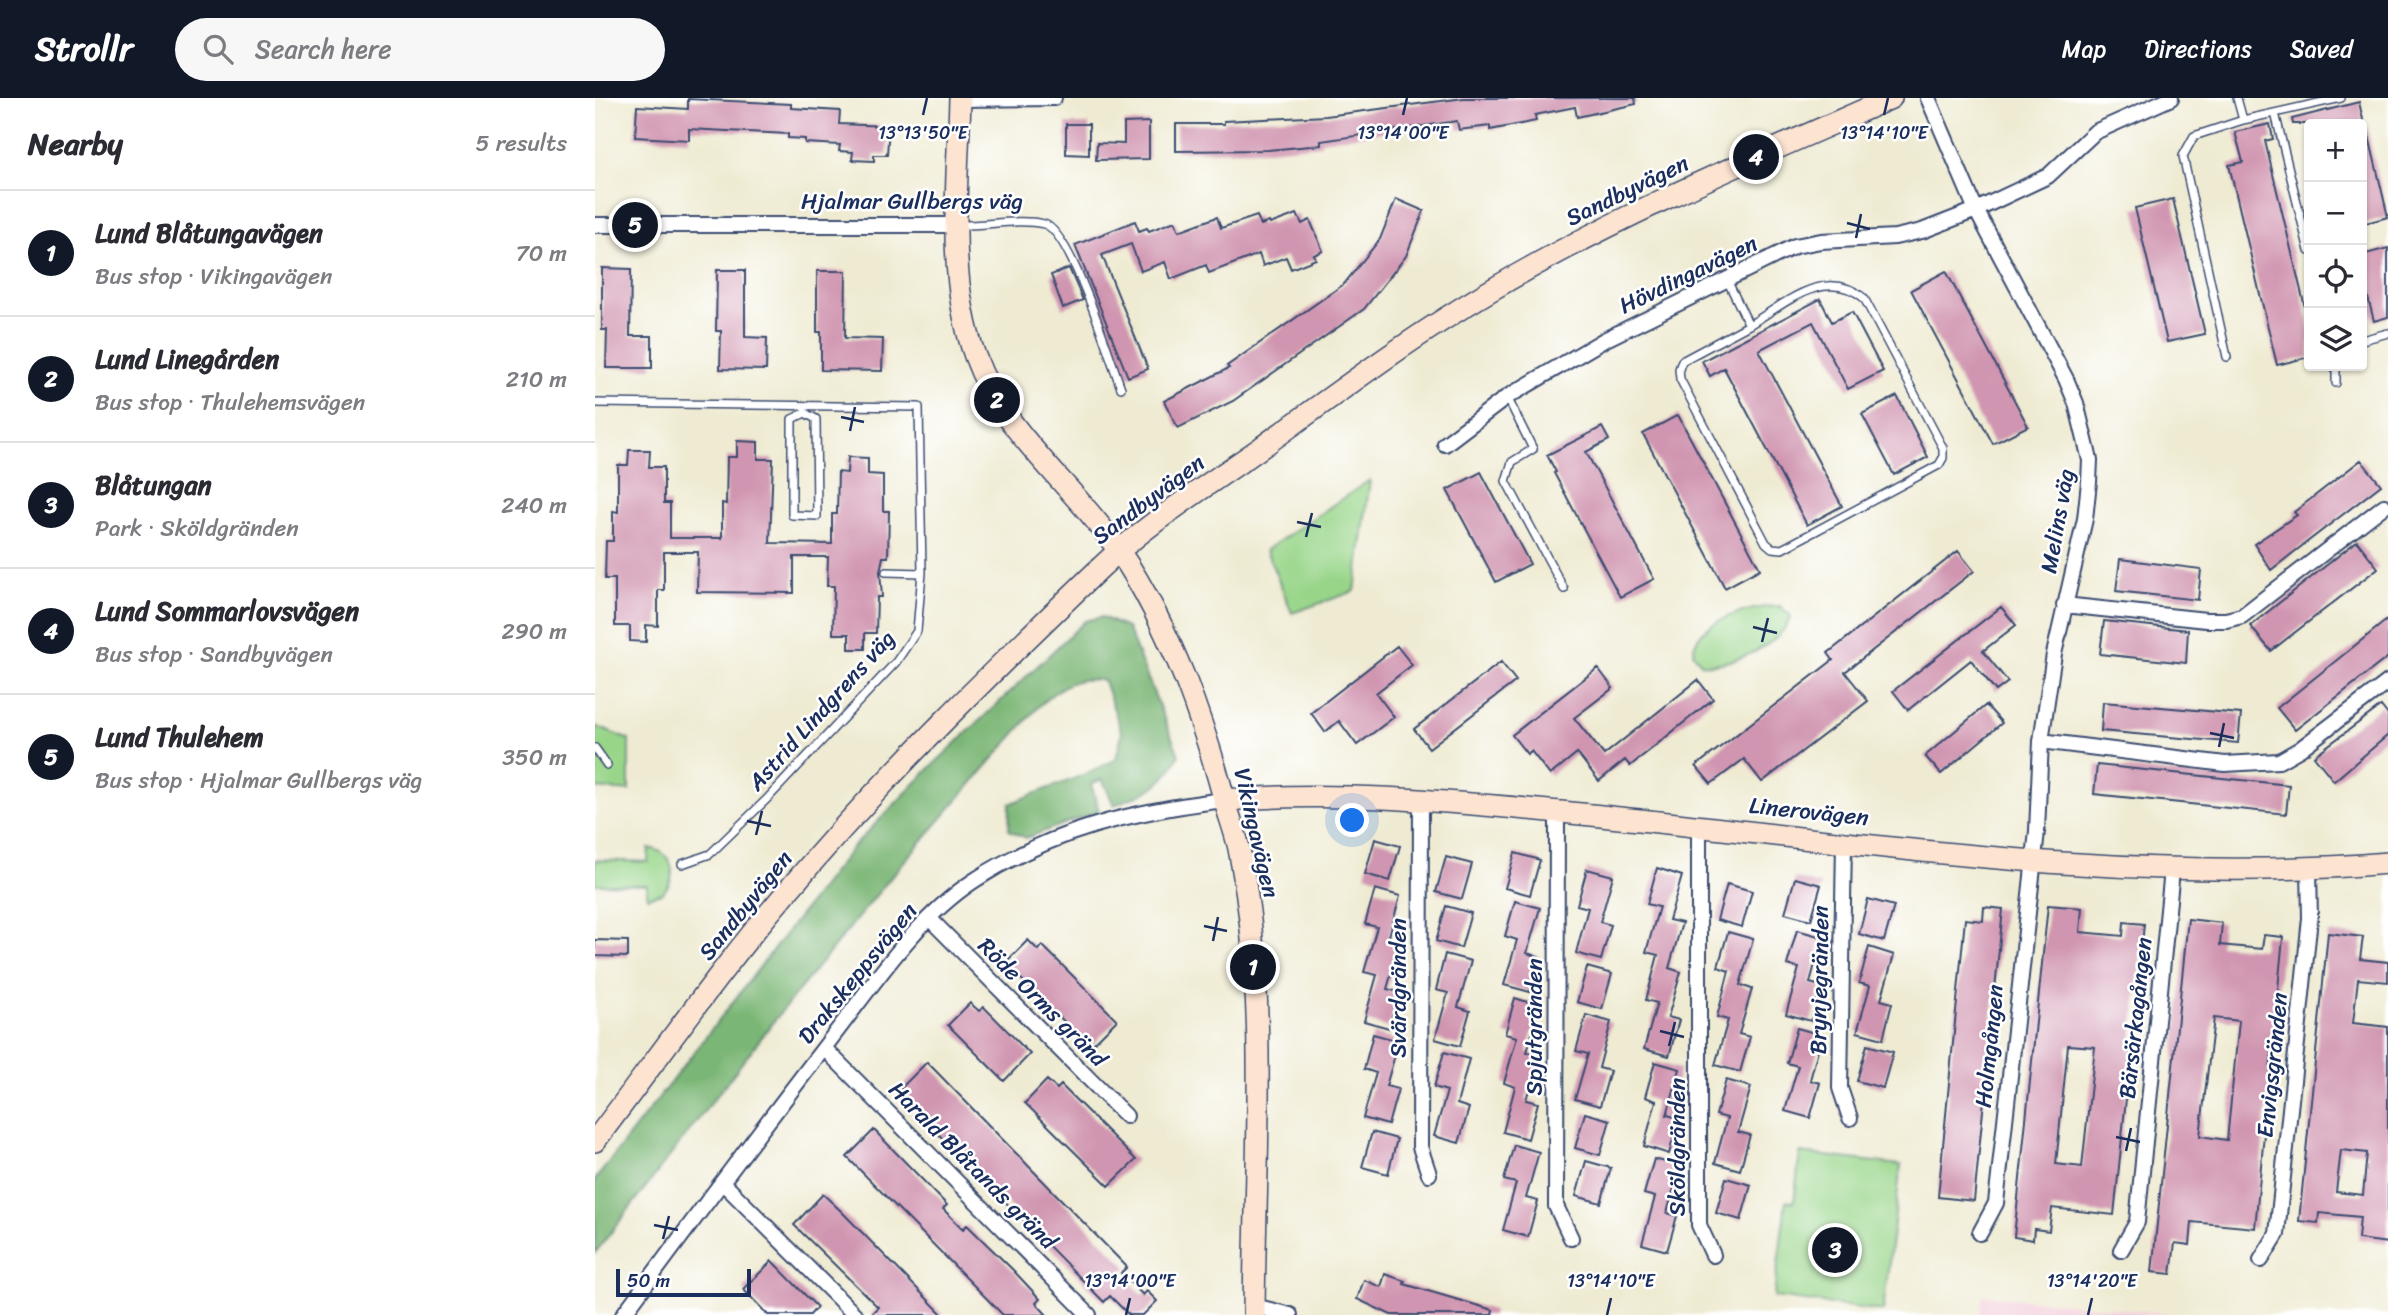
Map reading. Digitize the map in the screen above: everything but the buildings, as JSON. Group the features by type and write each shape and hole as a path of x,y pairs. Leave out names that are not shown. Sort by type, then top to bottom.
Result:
{"street":[{"path":"960,98 1054,98"},
{"name":"Vikingavägen","path":"960,98 958,225 963,313 983,376 1035,451 1120,552 1149,601 1185,678 1212,752 1239,849 1245,880 1256,1014 1254,1311"},
{"name":"Sandbyvägen","path":"595,1141 748,939 798,878 877,792 1064,602 1156,522 1395,351 1494,288 1585,239 1707,180 1891,98"},
{"name":"Melins väg","path":"1928,98 1976,210 2066,379 2076,403 2090,460 2085,519 2064,605 2041,741 2033,859"},
{"name":"Hövdingavägen","path":"1445,444 1507,397 1604,340 1795,246 1821,241 1895,237 1922,231 1976,210 2048,176 2095,132 2171,98"},
{"name":"Hjalmar Gullbergs väg","path":"595,225 958,225"},
{"path":"2064,605 2206,620 2242,616 2384,506"},
{"path":"2041,741 2225,764 2279,761 2300,749 2388,682"},
{"name":"Linerovägen","path":"1224,800 1286,795 1421,800 2172,870 2309,870 2388,863"},
{"name":"Drakskeppsvägen","path":"624,1314 824,1048 929,918 972,882 1039,843 1126,815 1224,800"},
{"name":"Svärdgränden","path":"1421,800 1420,1147 1429,1174"},
{"name":"Spjutgränden","path":"1557,812 1556,1206 1571,1238"},
{"name":"Sköldgränden","path":"1699,826 1699,1225 1713,1255"},
{"name":"Brynjegränden","path":"1844,841 1840,1088 1850,1118"},
{"name":"Holmgången","path":"1980,1233 1996,1203 2033,859"},
{"name":"Bärsärkagången","path":"2121,1250 2137,1222 2172,870"},
{"name":"Envigsgränden","path":"2261,1261 2277,1234 2310,918 2309,870"},
{"name":"Röde Orms gränd","path":"929,918 1126,1116"},
{"name":"Harald Blåtands gränd","path":"824,1048 1089,1315"},
{"path":"722,1182 855,1315"},
{"path":"1254,1311 1290,1315"}],"lane":[{"path":"2237,98 2243,120"},
{"path":"2227,357 2183,156 2194,136 2243,120 2341,98"},
{"path":"2274,113 2307,245"},
{"name":"Hjalmar Gullbergs väg","path":"958,225 1035,223 1054,229 1065,243 1075,265 1121,388"},
{"path":"1727,280 1749,325"},
{"path":"1830,284 1856,292 1864,298 1943,447 1944,458 1939,465 1782,549 1772,548 1766,543 1680,379 1682,361 1749,325 1817,286 1830,284"},
{"path":"2367,339 2388,333"},
{"path":"2336,371 2336,383"},
{"path":"1507,397 1533,449 1512,462 1506,481 1564,589"},
{"name":"Astrid Lindgrens väg","path":"595,403 805,409 919,407 922,573 917,631 896,662 727,839 710,854 682,864"},
{"path":"805,409 817,419 817,516 792,515 792,419 805,409"},
{"path":"886,572 922,573"},
{"path":"595,748 607,765"}],"shaded area":[{"path":"1983,1295 2179,1315 1980,1315"}],"green space":[{"path":"1370,480 1355,591 1292,613 1266,550"},
{"path":"1780,606 1791,616 1786,627 1754,652 1714,664 1702,664 1693,653 1696,641 1714,623 1741,612"},
{"path":"1102,617 1127,628 1133,642 1179,755 1167,775 1153,788 1114,805 1102,779 1091,784 1099,811 1026,838 1009,830 1010,804 1116,759 1122,733 1104,681 1076,681 1046,699 900,866 785,1007 595,1253 595,1180 852,848 932,766 1085,621"},
{"path":"595,726 629,740 629,791 595,788"},
{"path":"649,848 664,854 671,866 671,880 662,893 647,897 647,885 595,884 595,860 648,862"},
{"path":"1800,1153 1901,1165 1883,1311 1774,1297 1786,1201 1794,1202"}],"place":[{"name":"Lund Sommarlovsvägen","path":"1756,157"},
{"name":"Lund Thulehem","path":"635,225"},
{"name":"Lund Linegården","path":"997,400"},
{"name":"Lund Blåtungavägen","path":"1253,967"},
{"name":"Blåtungan","path":"1835,1250"}]}
